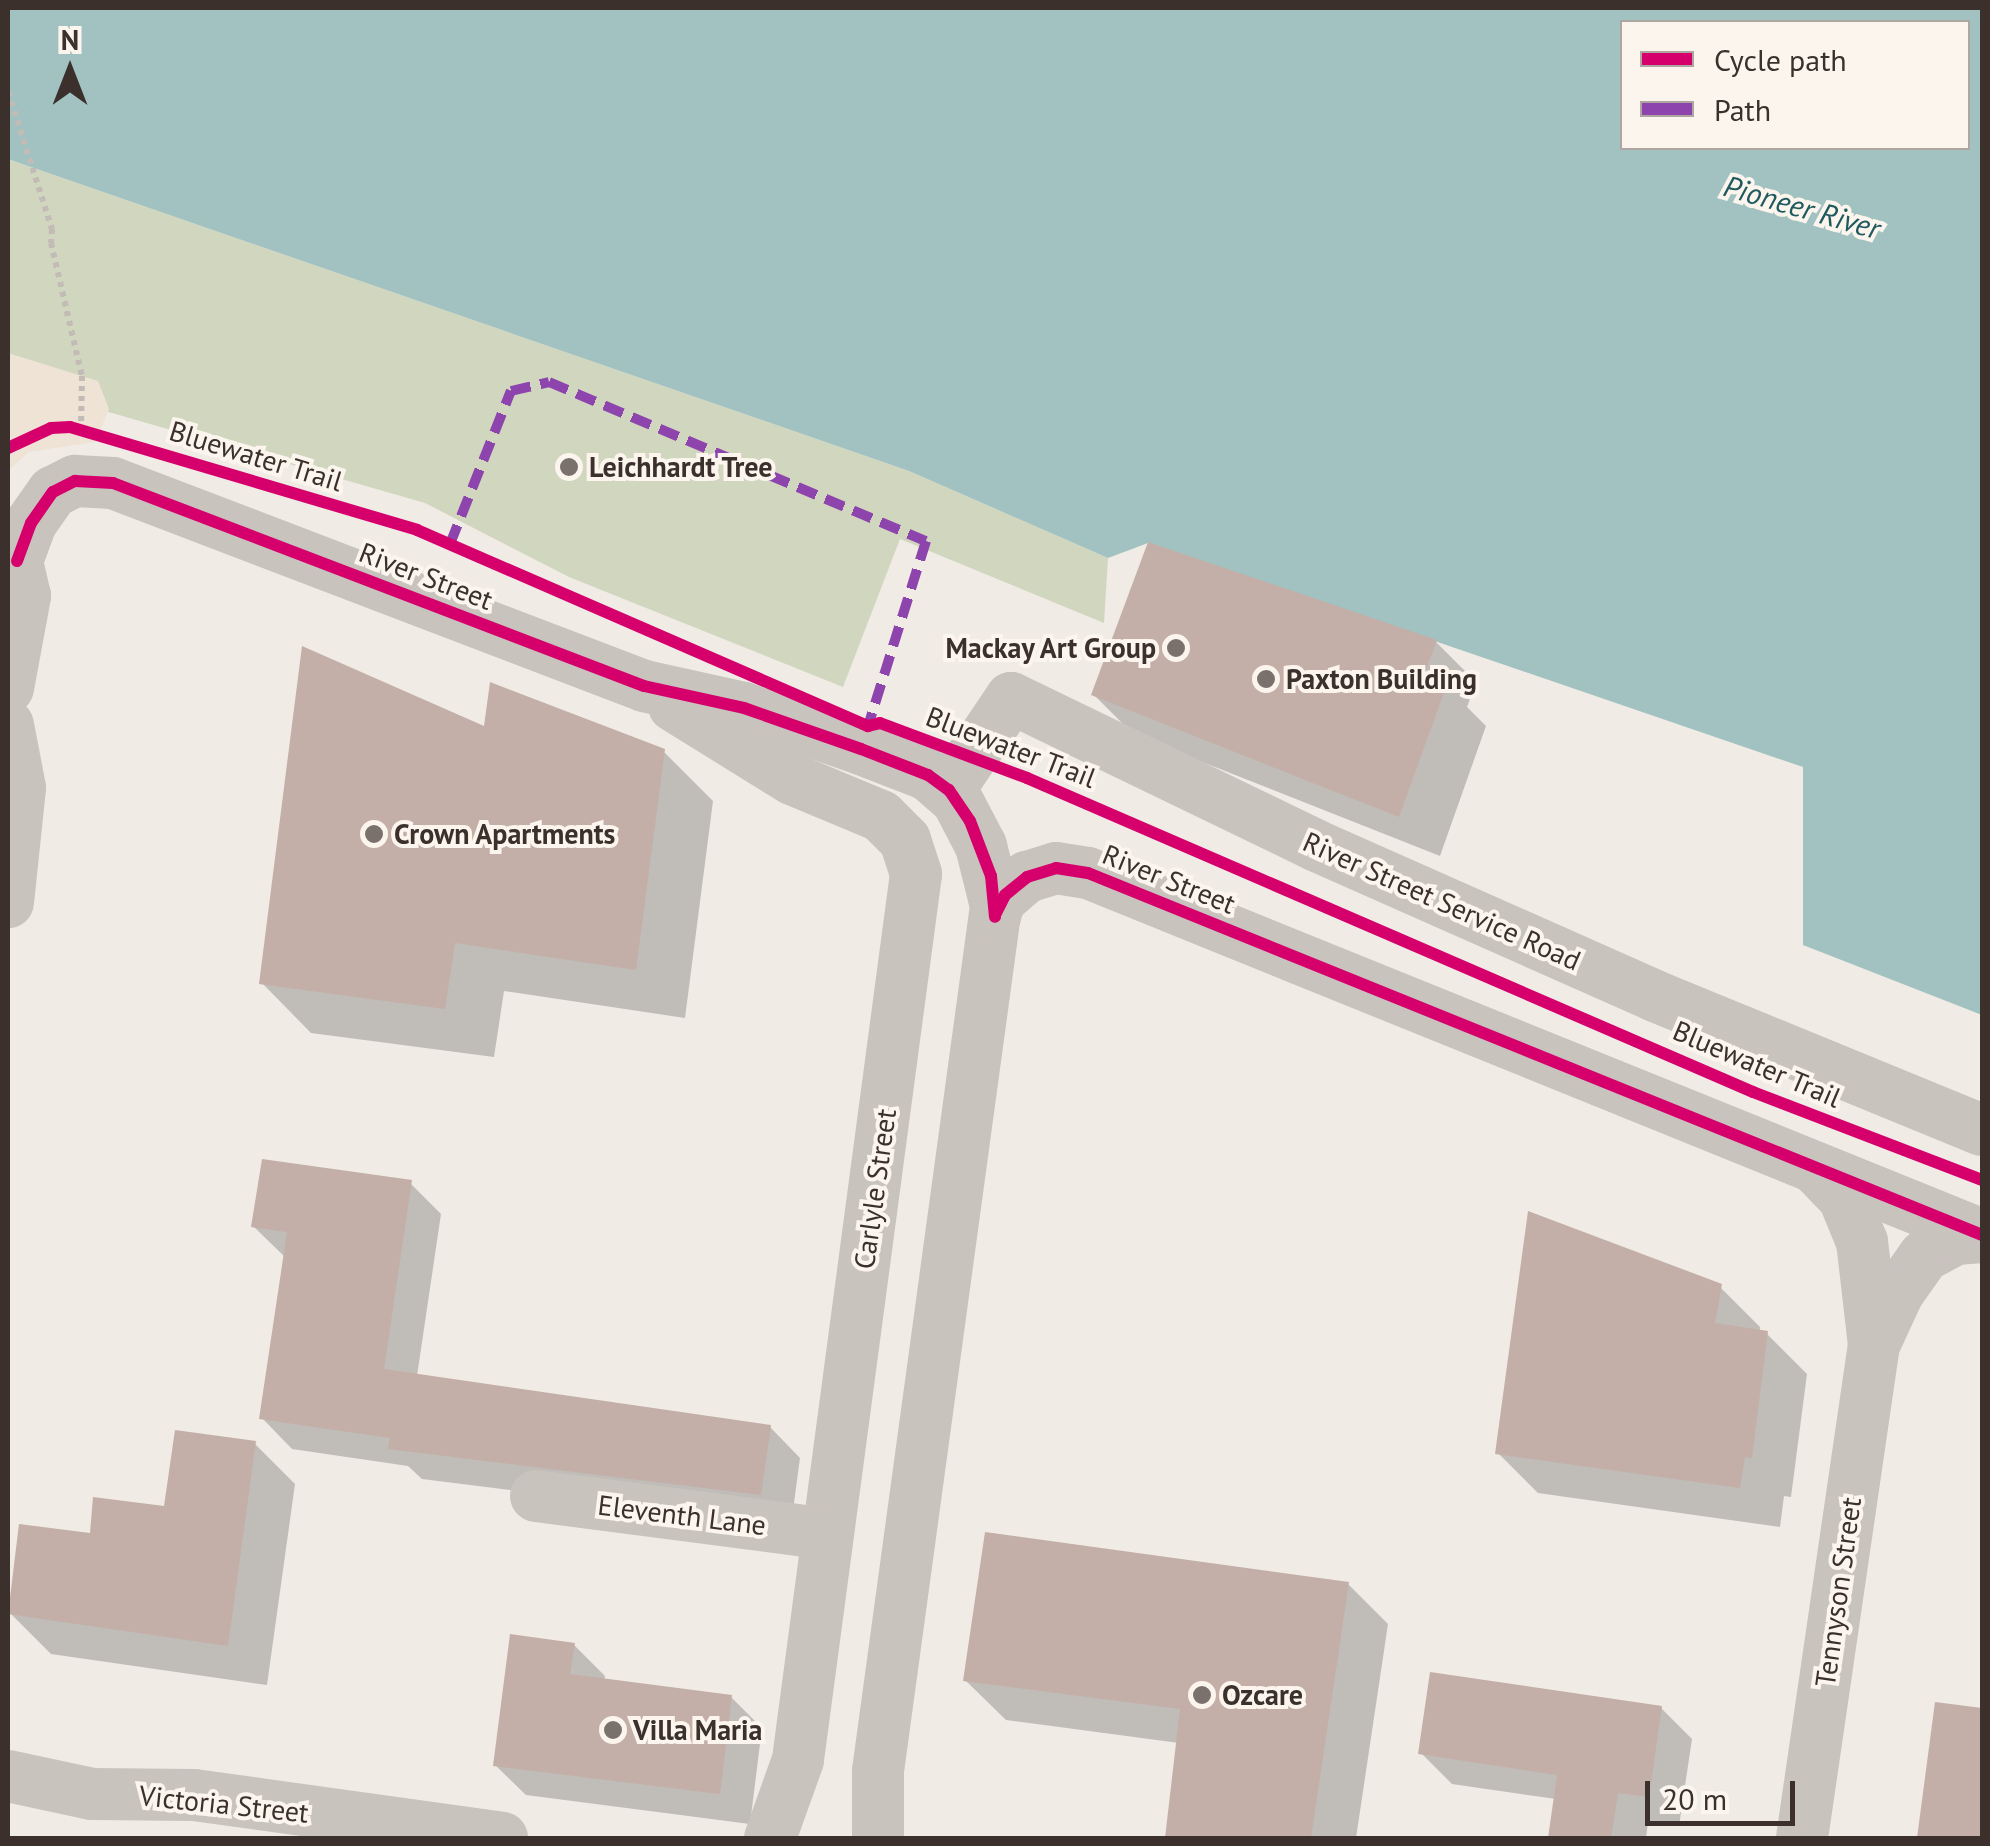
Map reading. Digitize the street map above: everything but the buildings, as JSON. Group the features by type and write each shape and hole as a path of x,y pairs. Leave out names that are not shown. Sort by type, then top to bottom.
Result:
{"street":[{"name":"River Street","path":"15,558 43,503 58,488 92,480 138,493 644,686 783,721 917,770 949,790 970,820 992,876 993,932"},
{"path":"8,688 25,596 15,558"},
{"name":"Carlyle Street","path":"644,686 785,775 873,812 898,830 910,850 916,874 796,1768 770,1838"},
{"name":"River Street Service Road","path":"949,790 1011,698 1318,846 1655,996 1982,1130"},
{"path":"8,902 20,806 10,752"},
{"name":"River Street","path":"993,932 1004,895 1027,877 1056,868 1088,872 1982,1236"},
{"path":"878,1838 878,1771 993,932 978,917 953,906 927,912 910,934"},
{"name":"Tennyson Street","path":"1802,1838 1874,1345 1862,1242 1844,1198 1816,1169"},
{"name":"Tennyson Street","path":"1874,1345 1898,1294 1924,1256 1956,1239 1982,1236"},
{"name":"Eleventh Lane","path":"536,1496 828,1534"},
{"name":"Victoria Street","path":"8,1776 92,1794 194,1795 502,1838"}],"path":[{"path":"8,92 52,229 51,243 82,376 81,430"},
{"path":"63,426 98,434"}],"green space":[{"path":"8,159 909,471 1108,558 1104,623 900,539 843,687 569,577 425,503 60,398 8,426"}],"shaded area":[{"path":"8,353 98,381 109,409 95,442 29,452 8,471"}],"water":[{"name":"Pioneer River","path":"8,8 1982,8 1982,1015 1803,945 1803,767 1148,543 1108,558 909,471 8,159"}],"marked path":[{"path":"450,544 511,391 549,382 926,541 868,726"}],"cycle path":[{"name":"Bluewater Trail","path":"8,448 51,428 70,427 417,530 868,726 880,723 1027,778 1753,1092 1982,1180"},
{"path":"17,561 31,523 53,492 75,481 113,483 644,686 744,708 861,749 928,775 949,790 970,821 991,876 995,917"},
{"path":"995,915 1005,895 1027,877 1056,868 1088,873 1982,1235"}],"place":[{"name":"Leichhardt Tree","path":"569,467"},
{"name":"Mackay Art Group","path":"1176,648"},
{"name":"Paxton Building","path":"1266,679"},
{"name":"Crown Apartments","path":"374,834"},
{"name":"Ozcare","path":"1202,1695"},
{"name":"Villa Maria","path":"613,1730"}]}
